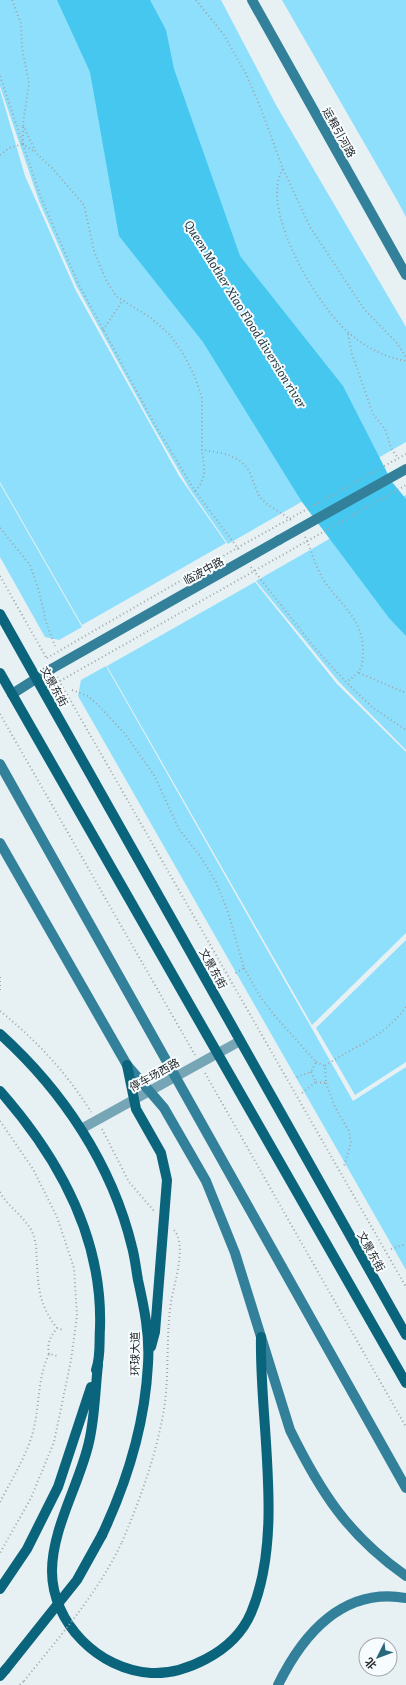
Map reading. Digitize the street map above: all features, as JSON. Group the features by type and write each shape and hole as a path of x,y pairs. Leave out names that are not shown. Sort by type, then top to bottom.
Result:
{"main road":[{"name":"文景东街","path":"0,614 37,677 406,1335"},
{"path":"0,673 406,1383"},
{"name":"环球大道","path":"0,1034 38,1072 56,1093 102,1165 114,1192 133,1247 148,1343 146,1393 134,1451 116,1506 77,1580 3,1673"},
{"path":"127,1065 136,1109 161,1153 167,1180 155,1332 148,1363"},
{"path":"0,1091 31,1128 45,1148 70,1192 95,1265 99,1291 98,1365 89,1441 57,1537 52,1572 57,1598 65,1620 80,1640 104,1658 128,1669 150,1673 167,1673 190,1667 216,1654 235,1638 250,1615 262,1579 267,1538 268,1479 260,1368 260,1337"},
{"path":"0,1589 27,1549 58,1487 98,1365"}],"street":[{"name":"运粮引河路","path":"252,0 406,275"},
{"name":"临波中路","path":"12,694 37,677 406,469"},
{"path":"0,764 176,1075 406,1488"},
{"path":"0,843 127,1065 164,1108 206,1181 235,1253 260,1337 274,1374 290,1430 326,1496 365,1544 406,1576"},
{"name":"停车场西路","path":"80,1129 240,1040"},
{"path":"278,1685 296,1652 312,1632 334,1613 357,1601 375,1596 406,1598"}],"path":[{"path":"12,0 21,23 22,48 29,83 23,124 23,144"},
{"path":"196,0 224,35 246,74 261,108 283,169 310,227 364,309 396,342 406,357"},
{"path":"0,76 40,195 75,276 154,425 195,491 254,571 314,648 373,708 406,730"},
{"path":"23,124 36,153"},
{"path":"23,144 36,153 53,169 84,205 94,251 106,280 116,296 151,318 170,335 184,355 195,377 202,398 201,438 205,475 203,483 195,491"},
{"path":"0,155 9,148 23,144"},
{"path":"283,169 278,176 277,199 284,234 296,260 327,308 348,332 373,351 391,358 406,361"},
{"path":"103,330 123,300"},
{"path":"348,332 352,354 373,414 386,429 392,448 399,460"},
{"path":"202,450 221,452 237,459 248,470 260,498 270,507 281,512 294,524"},
{"name":"临波中路","path":"47,658 237,548 406,454"},
{"path":"60,681 406,485"},
{"path":"0,528 30,565 39,591 46,622 55,646"},
{"path":"302,533 324,580 360,627 363,642 363,659 359,673 346,682"},
{"path":"0,576 406,1287"},
{"path":"359,673 406,693"},
{"path":"72,690 88,696 103,710 125,734 154,775 179,829 200,856 216,882 228,912 244,968 260,995 275,1016 316,1062 326,1066"},
{"path":"234,974 244,968"},
{"path":"0,977 0,990"},
{"path":"326,1066 384,1031 395,1021 406,1007"},
{"path":"294,1078 311,1072 316,1062"},
{"path":"326,1066 326,1083 335,1107 349,1131 351,1143 344,1166"},
{"path":"311,1072 316,1082"},
{"path":"302,1093 316,1082 326,1083"},
{"path":"0,1121 33,1169 57,1217 74,1268 77,1316 71,1360 54,1442 32,1498 0,1552"},
{"path":"0,1192 5,1203 29,1224 36,1241 40,1297 46,1314 56,1328 63,1330"},
{"path":"391,1249 406,1244"},
{"path":"0,1502 25,1454 33,1431 40,1379 49,1354 47,1344 56,1328"},
{"path":"49,1354 58,1356"},
{"path":"20,1685 90,1597 111,1564 122,1542"}],"shaded area":[{"path":"0,0 221,0 276,105 406,327 406,442 228,544 189,488 153,426 76,285 39,201 0,86"},
{"path":"282,0 406,0 406,217 397,200"},
{"path":"0,90 25,176 76,291 179,476 226,543 82,625 0,482"},
{"path":"0,484 82,627 59,640 45,637 0,557"},
{"path":"406,495 406,750 339,682 256,581"},
{"path":"255,582 337,684 406,752 406,933 312,1025 107,666"},
{"path":"106,666 353,1101 406,1067 406,1270 78,696 81,680"},
{"path":"406,940 406,1062 355,1095 316,1028"}],"water":[{"name":"Queen Mother Xiao Flood diversion river","path":"57,0 150,0 166,30 174,69 240,256 343,386 392,482 406,499 406,636 389,618 302,502 203,342 119,236 90,72"}]}
